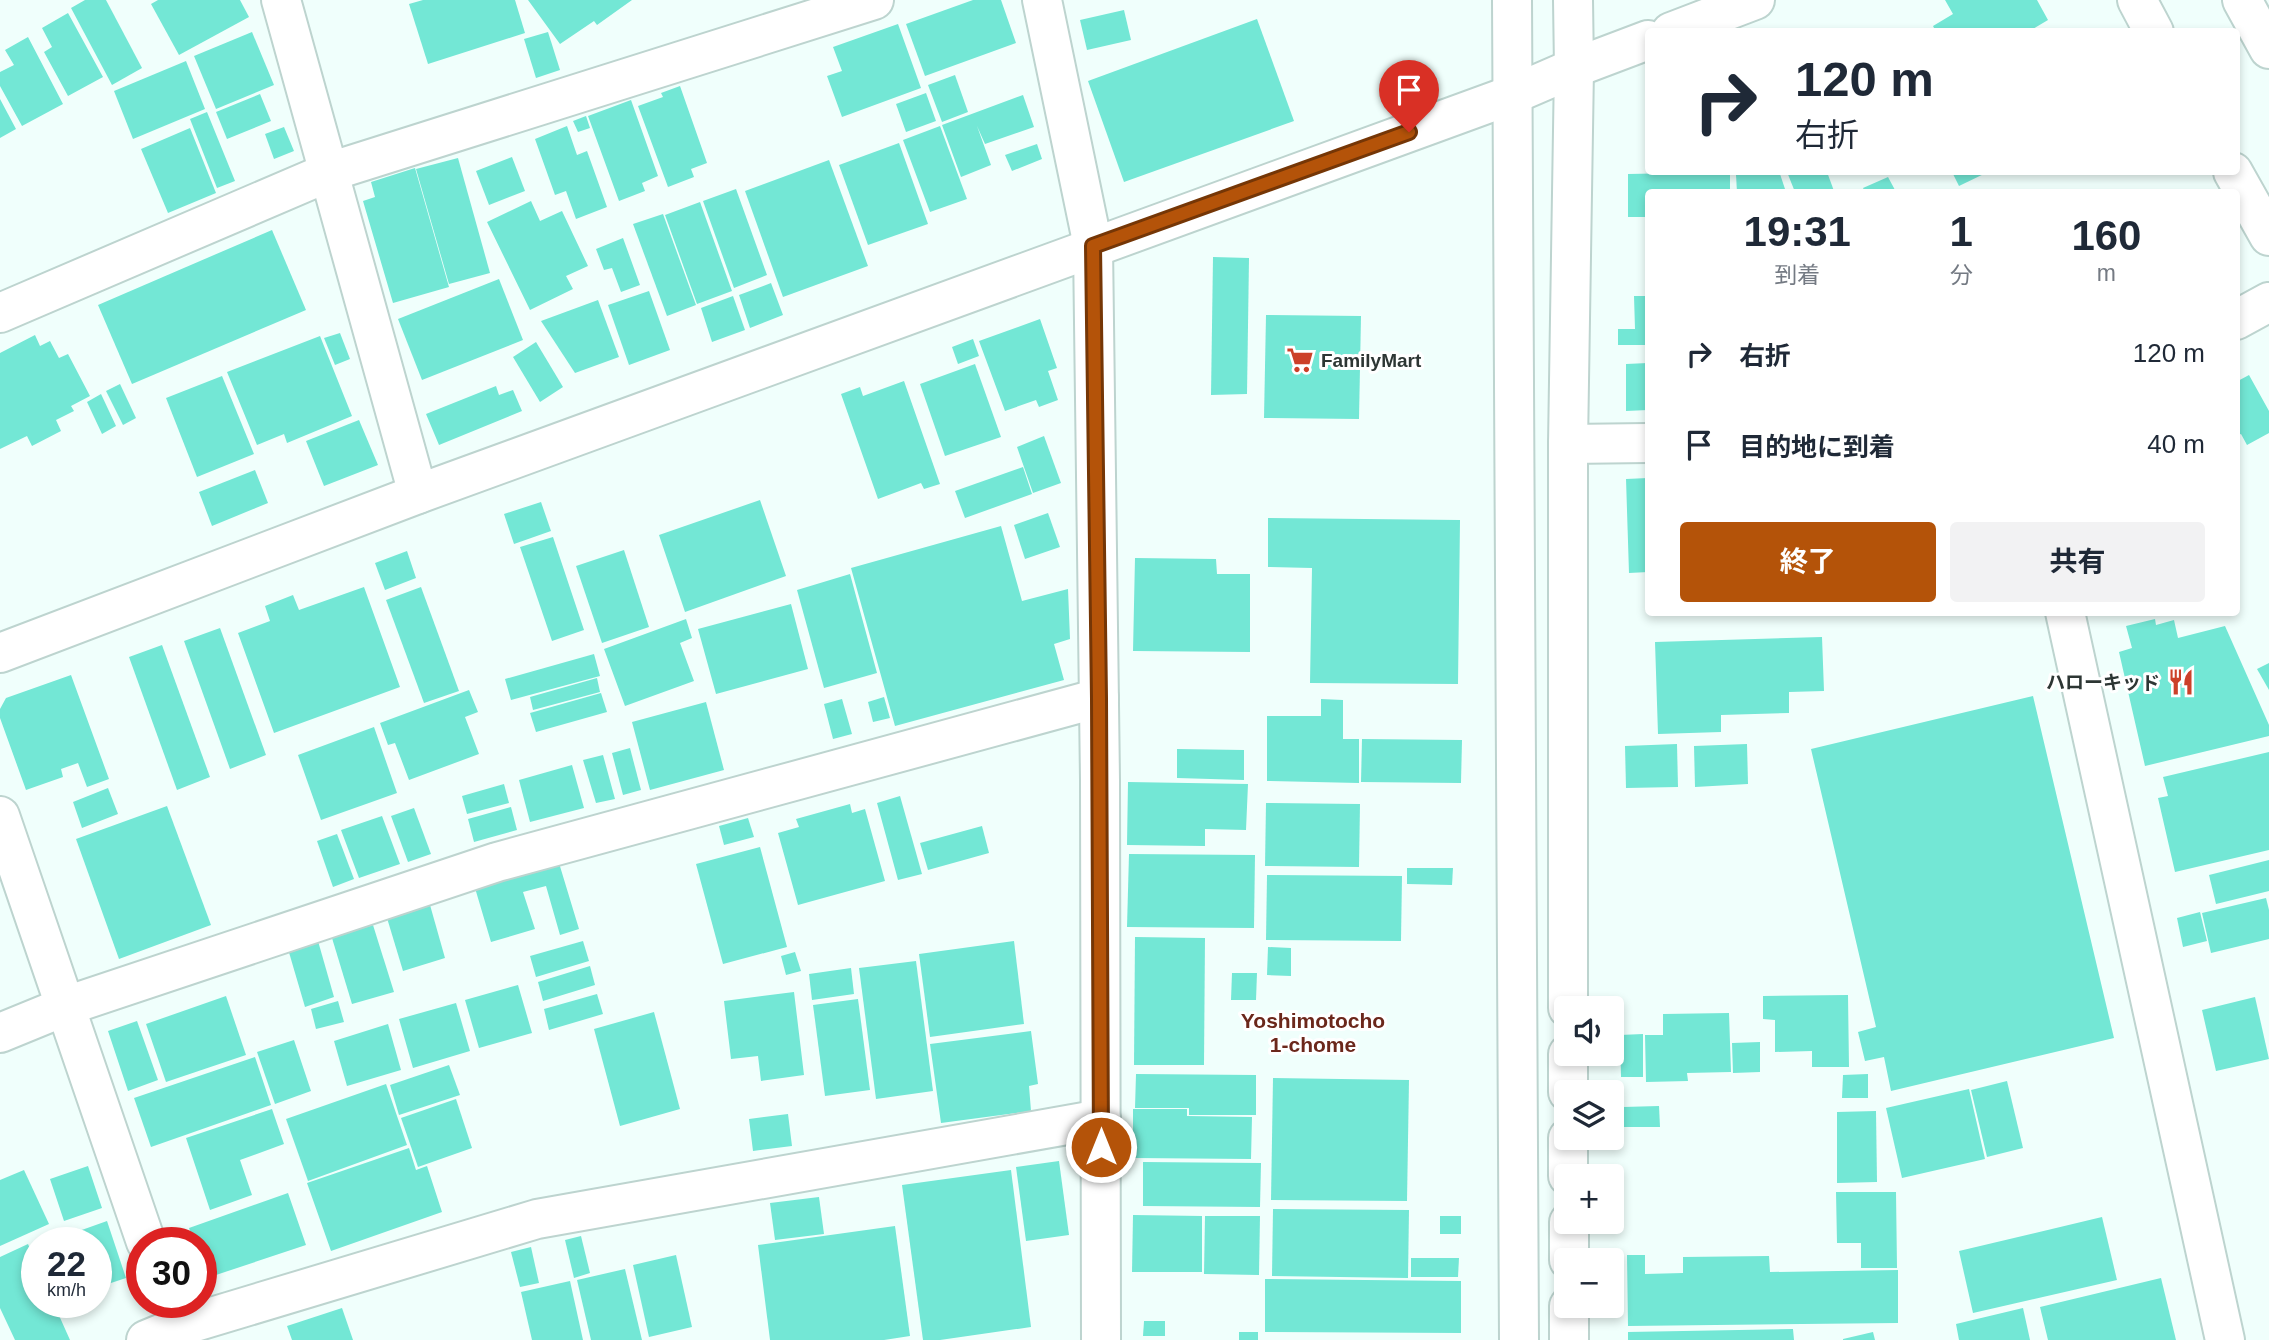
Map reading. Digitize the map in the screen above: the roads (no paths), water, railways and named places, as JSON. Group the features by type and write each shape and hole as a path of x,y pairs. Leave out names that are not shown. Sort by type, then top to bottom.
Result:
{"street":[{"path":"281,0 418,494"},
{"path":"0,313 329,172 874,0"},
{"path":"1042,0 1093,246 1099,698 1101,1340"},
{"path":"1512,0 1518,1340"},
{"path":"1568,996 1568,444 1573,0"},
{"path":"1682,28 1755,0"},
{"path":"2137,0 2152,28"},
{"path":"2242,0 2269,48"},
{"path":"0,653 418,494 1514,94 1645,41"},
{"path":"2235,175 2269,236"},
{"path":"2240,318 2269,302"},
{"path":"1568,444 1645,443"},
{"path":"2066,616 2225,1340"},
{"path":"0,1032 66,1006 497,862 1099,698"},
{"path":"0,816 141,1227"},
{"path":"167,1327 537,1219 1101,1119"},
{"path":"1569,1318 1569,1340"}],"place":[{"name":"FamilyMart","path":"1300,360"},
{"name":"ハローキッド","path":"2181,682"}],"district":[{"name":"Yoshimotocho 1-chome","path":"1313,1033"}]}
